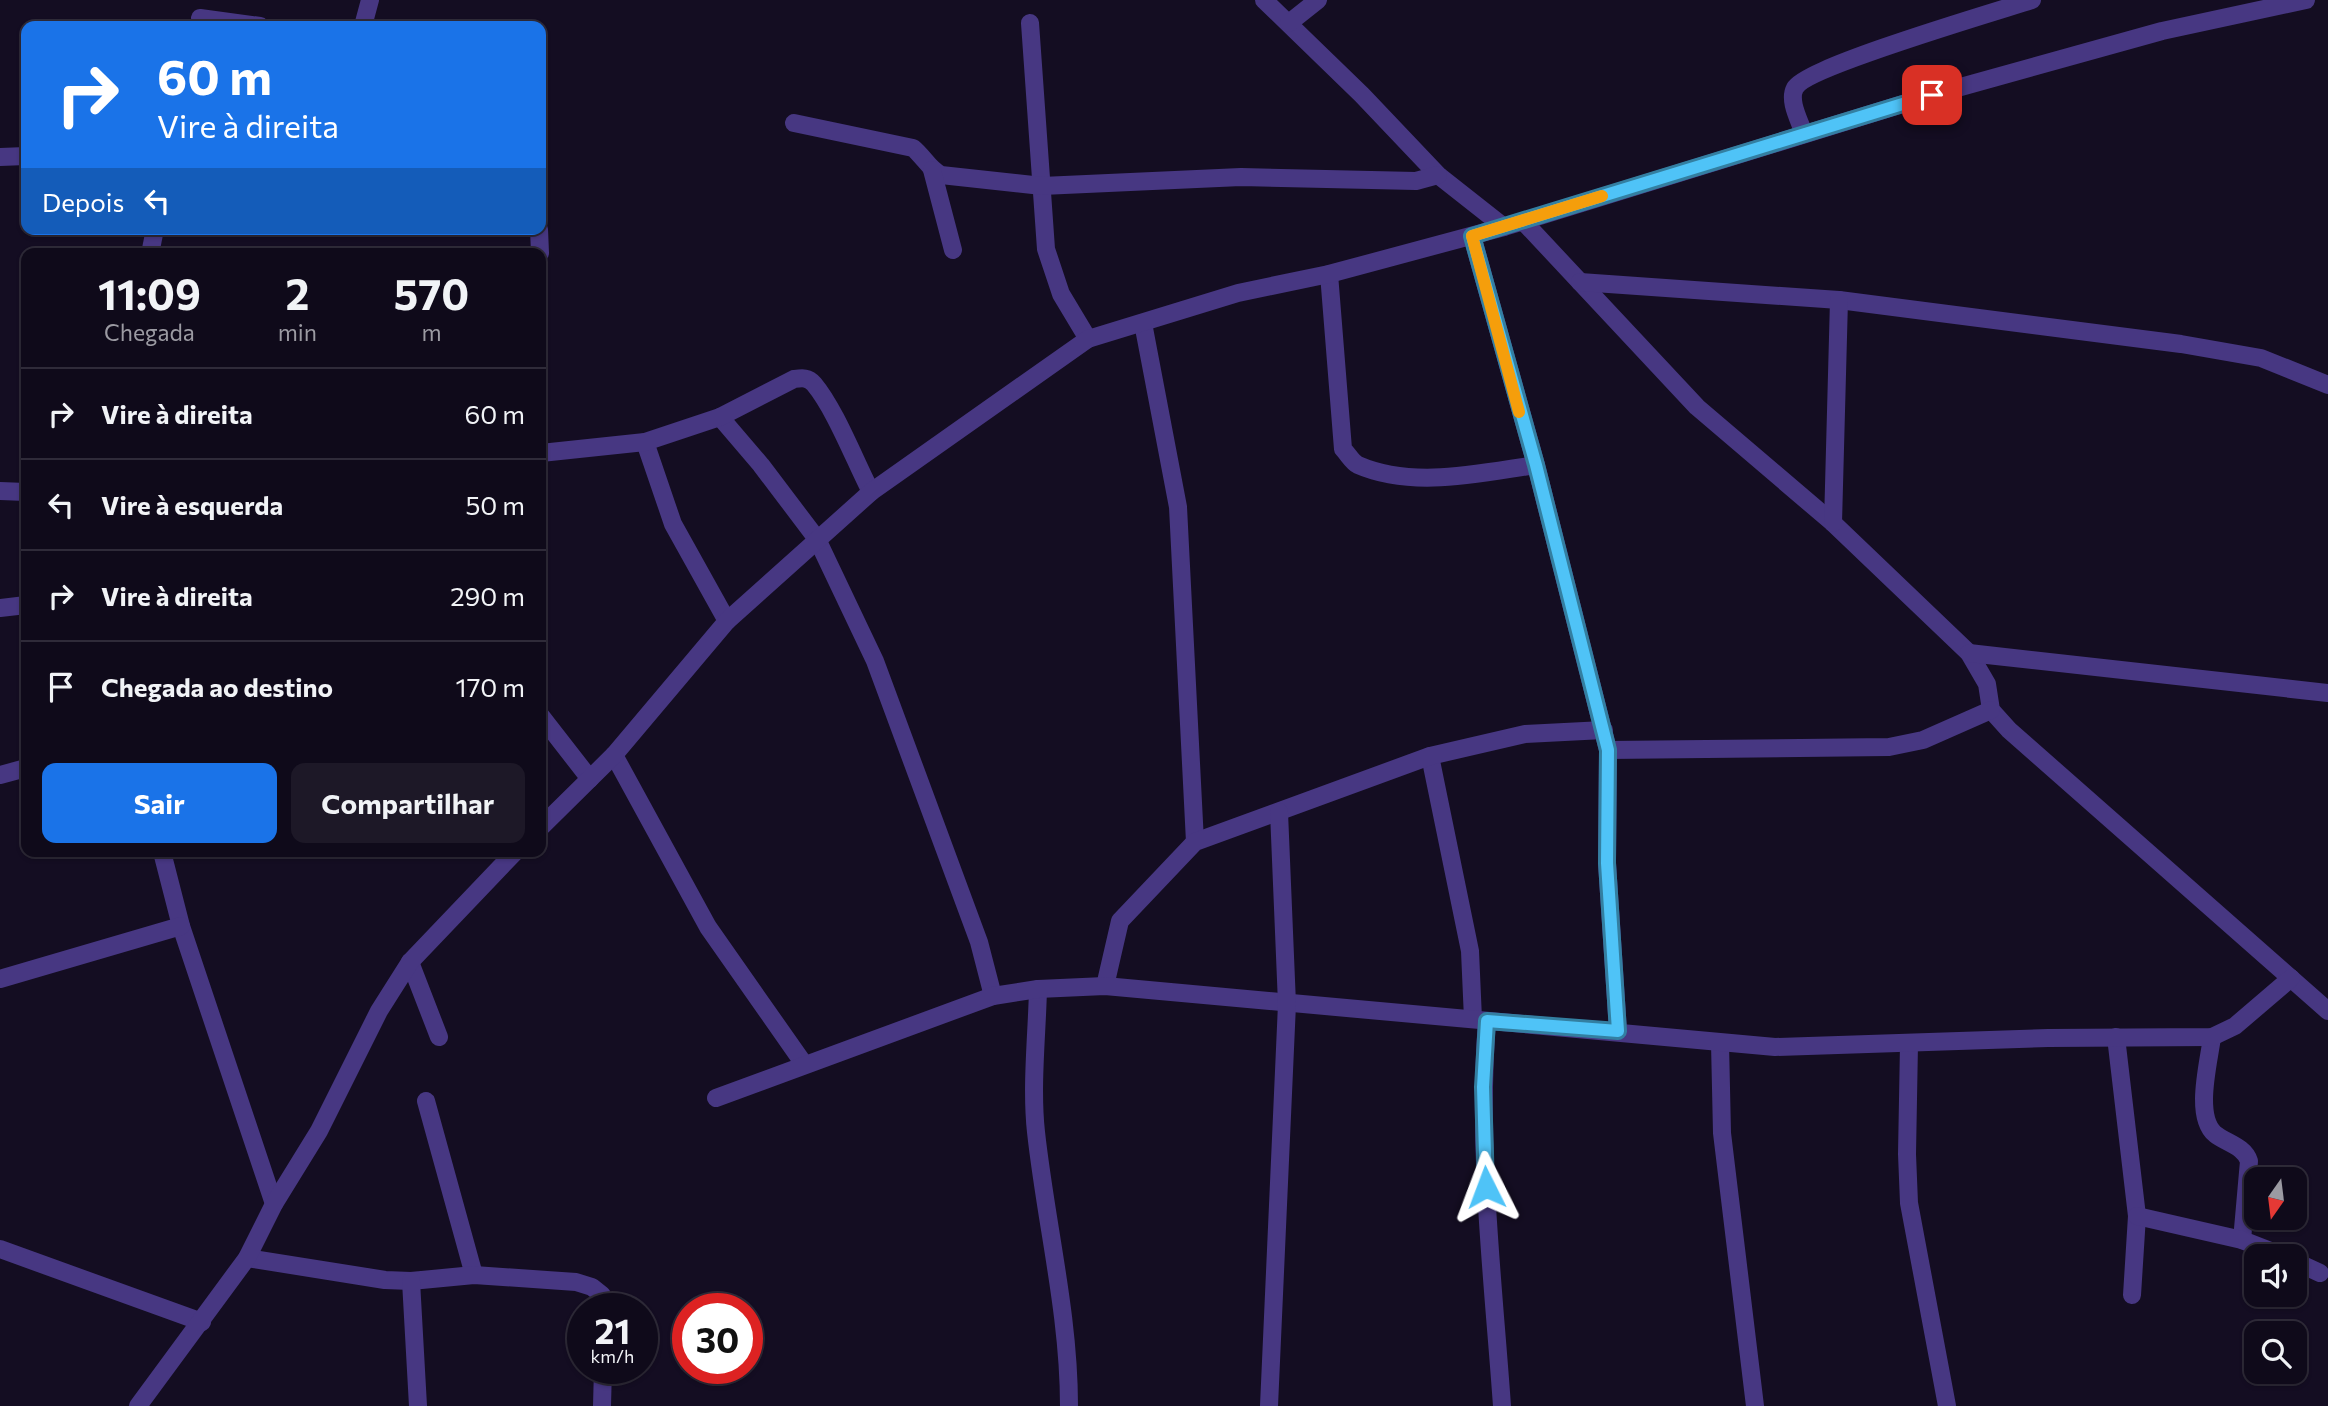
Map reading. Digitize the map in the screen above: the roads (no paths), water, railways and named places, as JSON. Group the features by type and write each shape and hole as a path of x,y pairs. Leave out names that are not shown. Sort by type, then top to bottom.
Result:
{"street":[{"path":"364,21 370,0"},
{"path":"1264,0 1438,176 1504,227"},
{"path":"1289,23 1318,0"},
{"path":"1804,134 1793,100 1794,90 1800,80 1839,64 2032,0"},
{"path":"546,822 614,755 727,621 817,540 871,492 1088,339 1238,293 1329,274 1504,227 1804,134 2162,32 2306,0"},
{"path":"199,15 232,21"},
{"path":"1030,23 1046,249 1061,294 1088,339"},
{"path":"794,123 913,148 924,156 932,170 953,250"},
{"path":"0,158 21,156"},
{"path":"932,170 941,175 1042,186 1241,177 1349,177 1405,181 1438,176"},
{"path":"1523,221 1697,407 1833,523 1969,653 1987,684 1991,710 2028,747 2328,1011"},
{"path":"1472,236 1536,465 1608,750 1607,863 1618,1031"},
{"path":"1329,274 1343,449 1355,464 1389,473 1446,477 1536,465"},
{"path":"1580,282 1839,300 2181,344 2261,358 2328,385"},
{"path":"1833,523 1839,300"},
{"path":"1143,323 1178,507 1195,842"},
{"path":"546,452 645,442 720,417 794,379 806,378 814,383 830,410 871,492"},
{"path":"720,417 761,465 817,540 875,661 979,943 993,996"},
{"path":"645,442 673,524 727,621"},
{"path":"0,491 21,492"},
{"path":"0,608 21,606"},
{"path":"1969,653 2328,693"},
{"path":"1608,750 1889,747 1923,740 1991,710"},
{"path":"546,722 590,779"},
{"path":"1105,986 1120,921 1195,842 1430,756 1525,734 1604,730"},
{"path":"614,755 708,927 804,1064"},
{"path":"1430,756 1470,951 1480,1020 1484,1135 1502,1406"},
{"path":"0,775 21,769"},
{"path":"1269,1406 1287,1004 1279,812"},
{"path":"163,857 180,926 274,1204"},
{"path":"138,1406 247,1258 274,1204 319,1131 379,1012 410,962 510,857"},
{"path":"0,979 180,926"},
{"path":"410,962 439,1037"},
{"path":"716,1098 993,996 1038,989 1105,986 1775,1047 2116,1037 2212,1037 2235,1026 2291,978"},
{"path":"1038,989 1035,1130 1062,1291 1069,1366 1069,1406"},
{"path":"2116,1037 2137,1216 2132,1295"},
{"path":"2212,1037 2203,1115 2214,1133 2240,1149 2249,1161 2242,1240"},
{"path":"1720,1043 1722,1133 1755,1406"},
{"path":"1909,1044 1909,1203 1947,1406"},
{"path":"426,1101 474,1275"},
{"path":"2137,1216 2252,1244"},
{"path":"0,1249 202,1322"},
{"path":"247,1258 309,1270 411,1281 474,1275 576,1282 592,1287 600,1293"},
{"path":"2307,1267 2320,1273"},
{"path":"411,1281 418,1406"},
{"path":"602,1406 603,1384"}]}
